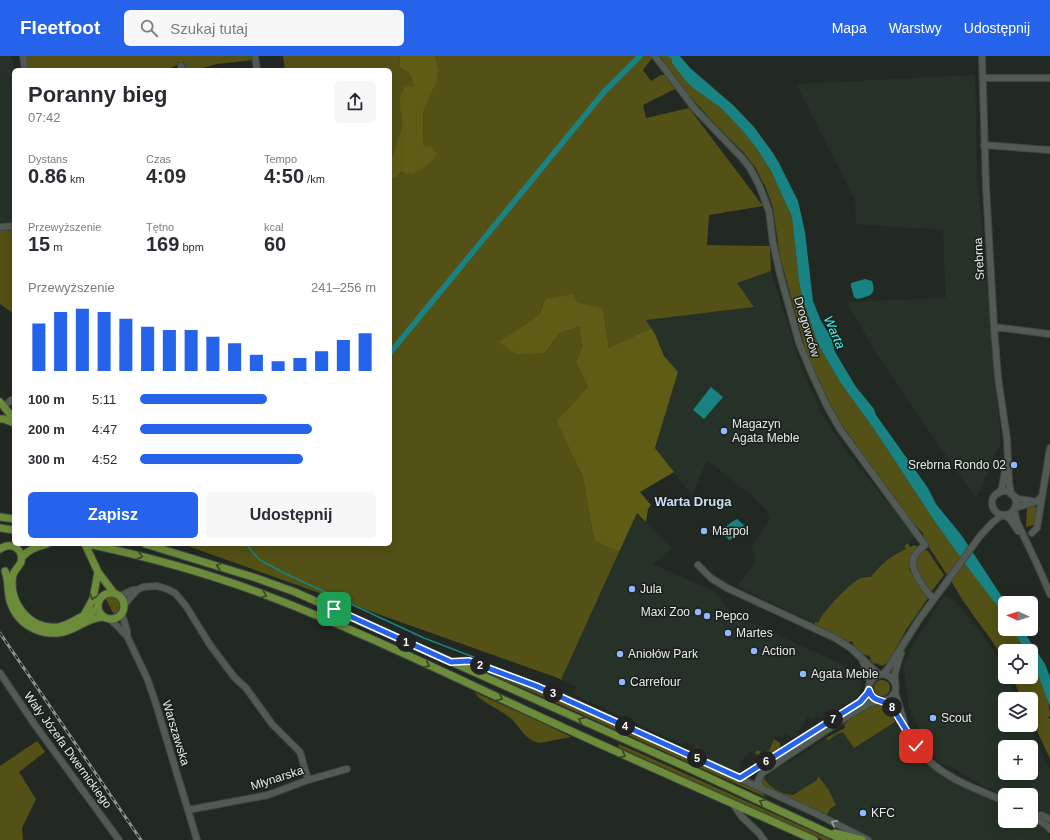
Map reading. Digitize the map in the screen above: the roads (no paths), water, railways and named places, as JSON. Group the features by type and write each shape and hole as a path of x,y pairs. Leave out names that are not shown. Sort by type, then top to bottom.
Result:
{"main road":[{"path":"1,407 12,416"},
{"path":"0,419 12,422"},
{"path":"0,517 12,519"},
{"path":"0,528 12,530"},
{"path":"2,547 12,546 21,552 22,557 20,565 15,570 12,579 14,593 20,609 30,620 44,626 58,627 66,625 84,615 91,614 98,607 102,597 98,575 85,546"},
{"path":"22,557 32,548 40,546"},
{"path":"98,546 131,553 190,570 254,591 303,610 814,840"},
{"path":"154,546 295,592 696,772 843,840"},
{"path":"15,570 3,569 13,609 21,621 36,630 45,633 57,634 73,629 97,617 119,617 122,614 124,605 123,601 98,575"},
{"path":"84,615 93,599 98,575"},
{"path":"102,597 109,593 116,594"},
{"path":"98,607 101,614 107,618"},
{"path":"451,662 469,661 562,697"},
{"path":"820,829 862,840"}],"street":[{"path":"22,56 25,68"},
{"path":"256,56 257,68"},
{"name":"Drogowców","path":"655,56 695,109 742,158 750,168 759,185 769,211 773,243 780,274 804,357 827,406 840,429 925,545 915,554 913,565 924,588 934,599"},
{"name":"Srebrna","path":"982,56 984,145 994,327 998,377 1007,439 1009,488 1012,495"},
{"path":"983,78 1050,78"},
{"path":"984,145 1050,150"},
{"path":"0,227 12,226"},
{"path":"994,327 1050,334"},
{"path":"1,407 12,400"},
{"path":"1032,533 1037,528 1050,448"},
{"name":"Srebrna","path":"999,493 1004,482 1007,459"},
{"path":"870,682 872,678 887,670 920,618 980,536 993,515 993,499 999,493 1003,492 1018,499 1034,502"},
{"path":"1012,495 1015,500 1017,522 1050,594"},
{"path":"980,536 992,522 1015,509 1034,502 1041,497"},
{"path":"993,507 998,514 1010,519 1029,548"},
{"path":"698,565 711,578 727,588 818,629 843,643 858,654 877,673 888,676 895,683"},
{"path":"116,594 122,595 143,587 157,586 167,588 175,593 180,598 210,645 236,678 246,688 272,724 300,752 308,780"},
{"path":"124,605 136,590"},
{"name":"Warszawska","path":"122,614 127,636 155,701 197,840"},
{"name":"Warszawska","path":"107,618 127,636"},
{"path":"903,646 896,668 895,692 908,733"},
{"path":"740,778 860,702 869,690 870,682 868,671 858,654"},
{"name":"Wały Józefa Dwernickiego","path":"0,673 36,726 119,840"},
{"path":"869,690 870,694 880,701 888,703 892,707 923,756 943,773 964,784 998,798"},
{"path":"761,788 758,780 762,773 848,716 864,708 870,703 892,697 895,692"},
{"path":"562,697 813,812 868,840"},
{"name":"Młynarska","path":"188,810 268,795 308,780 347,769"},
{"path":"733,804 742,817 760,833 764,840"},
{"path":"1038,815 1050,819"},
{"path":"1038,819 1050,829"}],"water":[{"path":"667,56 680,56 690,68 733,105 754,127 779,163 798,201 805,232 813,301 821,321 831,337 835,352 856,387 874,409 876,415 928,488 936,504 962,536 1001,596 998,596 998,607 935,522 876,432 840,382 818,344 802,297 792,217 771,171 757,149 742,130 721,108 693,88 684,79 672,63 671,58"},
{"path":"865,279 872,281 873,292 868,296 857,299 854,297 851,283"},
{"path":"711,387 723,397 704,419 693,410"},
{"path":"737,519 744,525 736,537 729,540 722,532 728,525"},
{"path":"1016,636 1027,636 1032,644 1022,644"},
{"path":"1038,653 1045,664 1050,677 1050,707 1038,674"}],"waterway":[{"path":"392,351 604,92 640,56"},
{"path":"248,546 260,560 284,573 424,638 476,658"}],"railway":[{"path":"0,633 141,840"}],"place":[{"name":"Magazyn Agata Meble","path":"724,431"},
{"name":"Srebrna Rondo 02","path":"1014,465"},
{"name":"Marpol","path":"704,531"},
{"name":"Jula","path":"632,589"},
{"name":"Maxi Zoo","path":"698,612"},
{"name":"Pepco","path":"707,616"},
{"name":"Martes","path":"728,633"},
{"name":"Action","path":"754,651"},
{"name":"Aniołów Park","path":"620,654"},
{"name":"Agata Meble","path":"803,674"},
{"name":"Carrefour","path":"622,682"},
{"name":"Scout","path":"933,718"},
{"name":"KFC","path":"863,813"}],"district":[{"name":"Warta Druga","path":"693,501"}],"water label":[{"name":"Warta","path":"835,332"}]}
